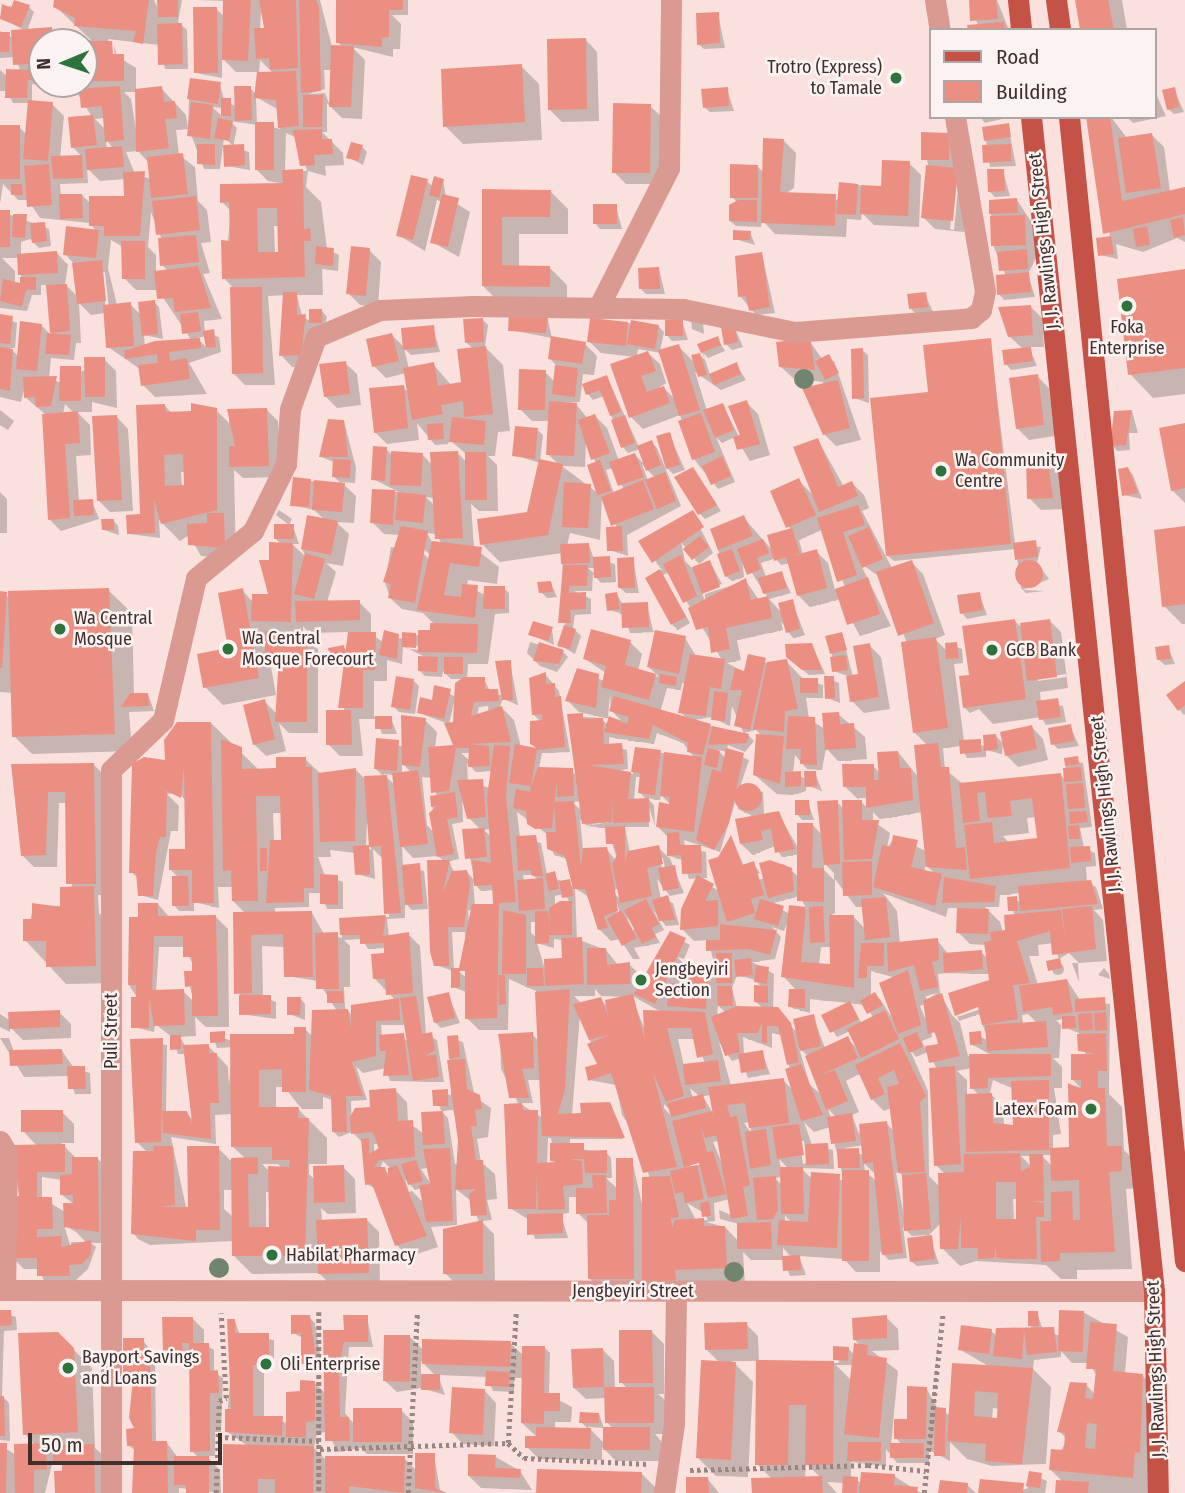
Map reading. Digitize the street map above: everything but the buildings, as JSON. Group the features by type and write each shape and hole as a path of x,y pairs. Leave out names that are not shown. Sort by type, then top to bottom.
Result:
{"main road":[{"path":"1018,0 1021,28"},
{"path":"1056,0 1060,28"},
{"name":"J. J. Rawlings High Street","path":"1031,119 1154,1291 1158,1493"},
{"name":"J. J. Rawlings High Street","path":"1069,119 1178,1121 1185,1261"}],"street":[{"path":"671,0 669,168 598,307 683,309 795,332 971,318 981,310 985,291 955,119"},
{"path":"935,0 940,28"},
{"name":"Puli Street","path":"111,1493 111,770 163,720 196,578 253,531 286,464 290,409 316,337 380,310 598,307"},
{"path":"0,1141 6,1153 3,1290"},
{"name":"Jengbeyiri Street","path":"3,1290 1154,1291"},
{"path":"664,1493 674,1424 676,1291"}],"path":[{"path":"216,1493 219,1401 226,1398 220,1291"},
{"path":"319,1291 319,1493"},
{"path":"408,1493 408,1402 418,1376 417,1291"},
{"path":"508,1443 518,1291"},
{"path":"924,1493 945,1291"},
{"path":"218,1437 319,1441"},
{"path":"320,1449 408,1448"}],"place":[{"name":"Trotro (Express) to Tamale","path":"896,78"},
{"name":"Foka Enterprise","path":"1127,306"},
{"name":"Wa Community Centre","path":"941,471"},
{"name":"Wa Central Mosque","path":"60,629"},
{"name":"Wa Central Mosque Forecourt","path":"228,649"},
{"name":"GCB Bank","path":"992,650"},
{"name":"Jengbeyiri Section","path":"641,980"},
{"name":"Latex Foam","path":"1091,1109"},
{"name":"Habilat Pharmacy","path":"272,1255"},
{"name":"Oli Enterprise","path":"266,1364"},
{"name":"Bayport Savings and Loans","path":"68,1368"}]}
